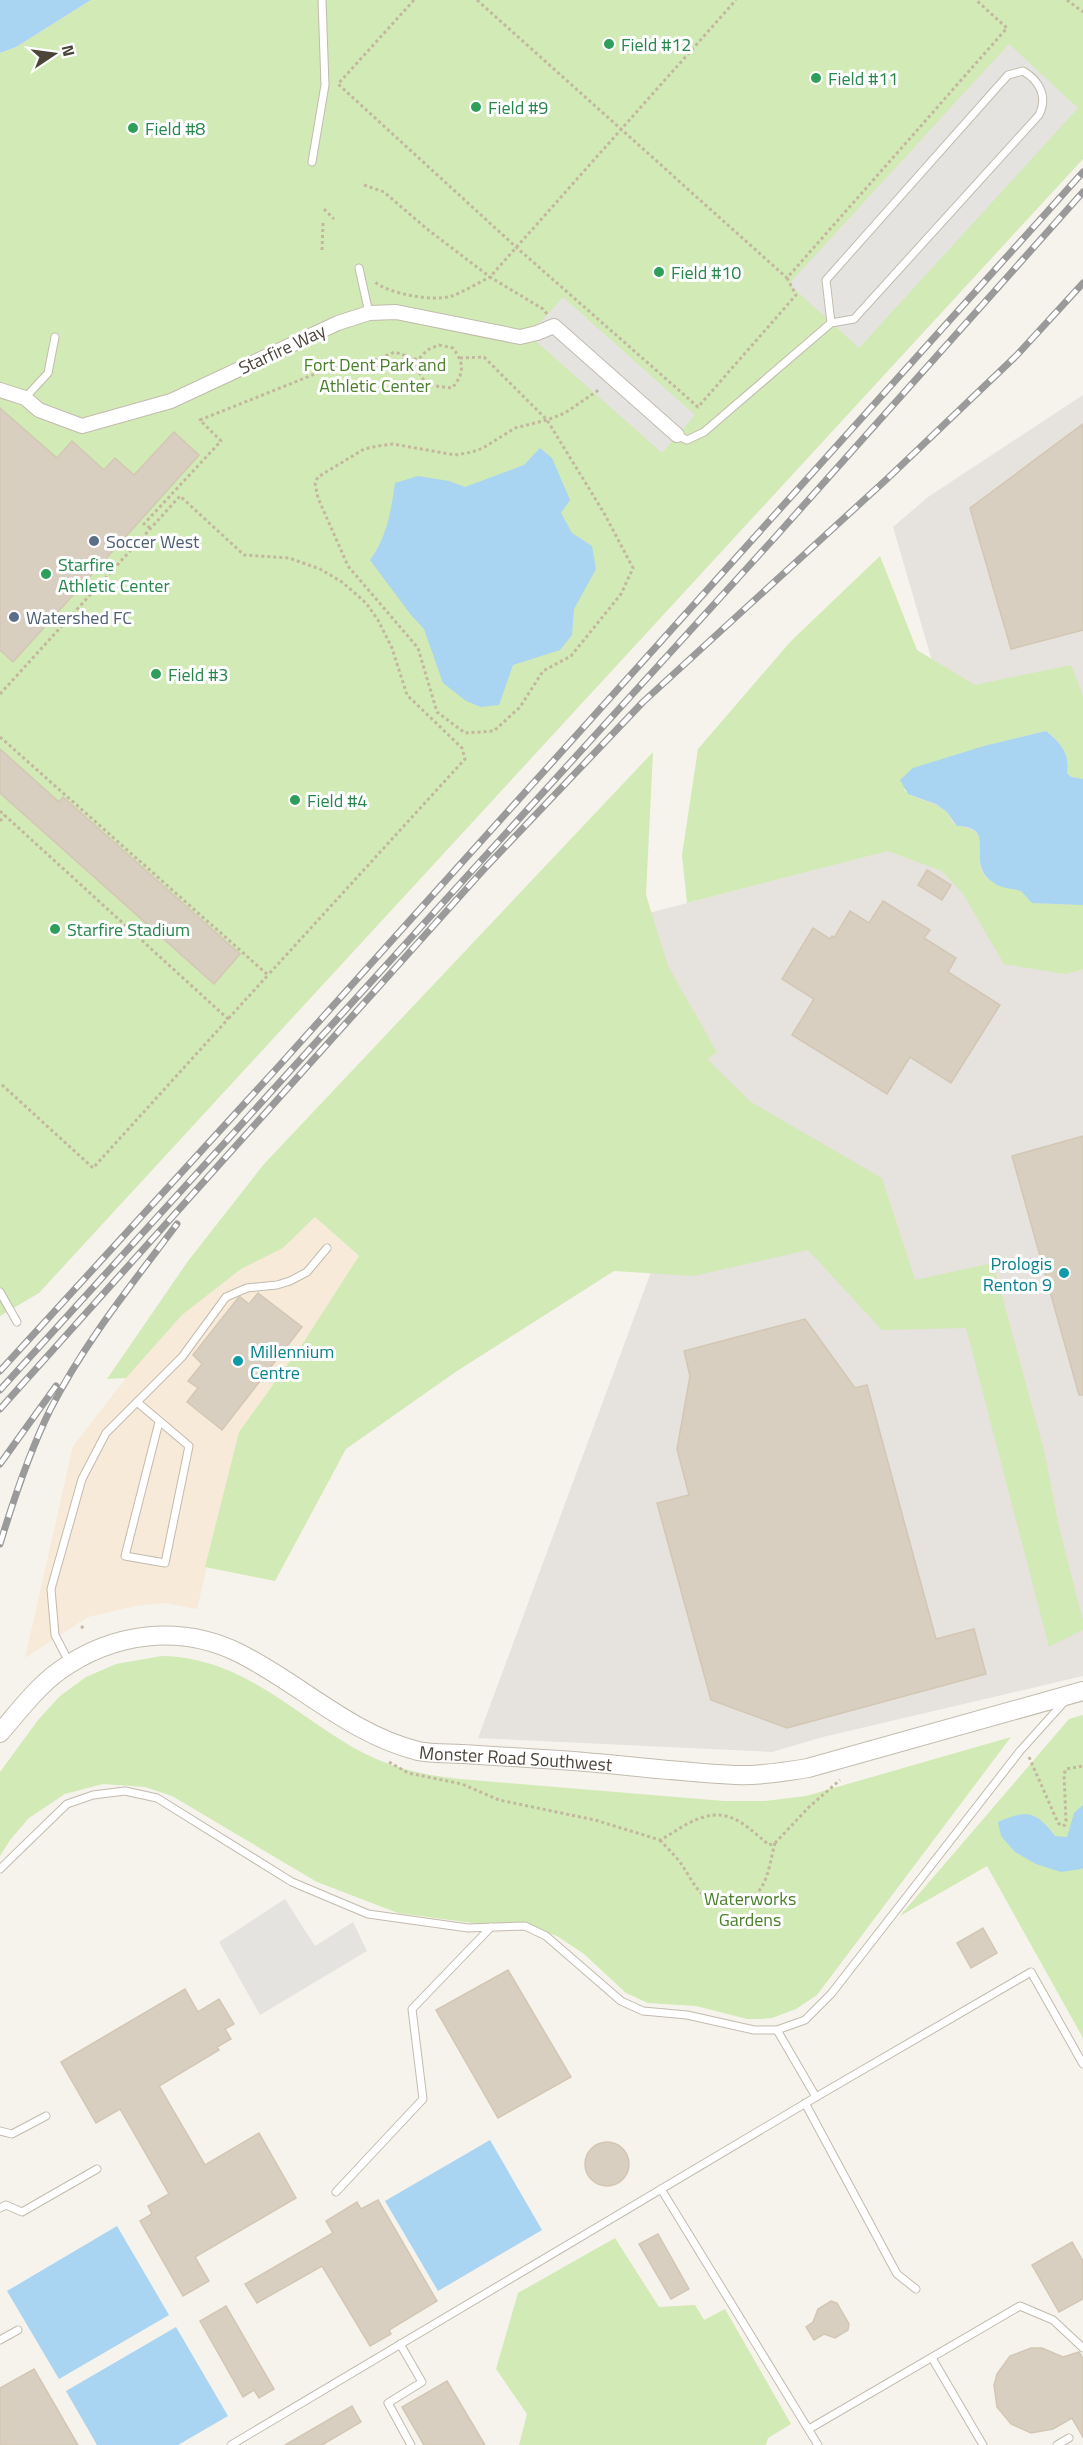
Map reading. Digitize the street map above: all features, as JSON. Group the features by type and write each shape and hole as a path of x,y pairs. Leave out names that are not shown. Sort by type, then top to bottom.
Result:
{"street":[{"name":"Starfire Way","path":"0,390 25,398 39,410 82,426 171,401 339,323 369,313 396,312 520,337 554,326"},
{"path":"554,326 677,435"},
{"name":"Monster Road Southwest","path":"0,1733 33,1695 59,1671 115,1641 153,1634 183,1635 211,1642 240,1654 353,1725 387,1742 421,1751 610,1763 736,1775 776,1773 808,1768 1077,1693"}],"lane":[{"path":"312,162 325,85 322,0"},
{"path":"677,435 687,440 704,432 831,323 854,319 1039,115 1045,104 1043,92 1033,77 1023,71 1008,75 826,280 831,323"},
{"path":"359,268 369,313"},
{"path":"25,398 48,373 55,337"},
{"path":"70,1665 55,1635 51,1589 82,1479 106,1433 182,1357 226,1298 247,1288 277,1285 290,1281 307,1272 327,1248"},
{"path":"0,1292 17,1322"},
{"path":"137,1402 189,1446 165,1563 125,1556 159,1422"},
{"path":"0,1869 67,1804 93,1795 125,1791 157,1798 292,1882 368,1914 468,1928 525,1926 546,1936 621,2001 643,2011 687,2014 754,2030 777,2030 805,2020 831,1994 1024,1747 1077,1693"},
{"path":"336,2192 423,2099 412,2010 491,1927"},
{"path":"231,2445 805,2103 1031,1972 1083,2064"},
{"path":"777,2030 816,2097"},
{"path":"805,2103 897,2274 916,2289"},
{"path":"0,2131 12,2134 46,2116"},
{"path":"0,2208 6,2205 22,2212 97,2169"},
{"path":"661,2189 818,2445"},
{"path":"809,2429 1020,2306 1053,2320 1083,2348"},
{"path":"0,2340 18,2330"},
{"path":"400,2344 422,2382 388,2403 411,2445"},
{"path":"932,2358 983,2445"},
{"path":"1056,2445 1069,2438"}],"path":[{"path":"414,0 338,84 516,247 698,407 796,296 787,278 477,0"},
{"path":"359,268 381,287 433,299 451,297 490,277 736,0"},
{"path":"787,278 1007,28 976,0"},
{"path":"1067,0 1083,12"},
{"path":"364,185 384,192 427,229 490,277 543,309 554,326"},
{"path":"324,209 334,219"},
{"path":"322,250 323,224"},
{"path":"439,345 453,348 460,358 463,368 460,378 452,388 428,385 418,371 418,360 427,350 439,345"},
{"path":"150,528 144,524 221,441 200,420 330,368 355,368 395,351 418,360"},
{"path":"460,358 484,357 547,420 604,513 633,567 621,594 571,656 543,671 520,707 494,731 465,734 437,712 418,648 348,566 318,498 315,483 318,477 364,449 393,444 455,455 483,448 524,424 547,420 565,413 614,379"},
{"path":"0,694 180,496 244,555 289,558 321,569 342,582 366,603 378,620 392,648 407,695 462,748 465,759 93,1168 0,1083"},
{"path":"0,736 268,975"},
{"path":"0,811 228,1019"},
{"path":"0,821 5,815"},
{"path":"1024,1747 1062,1826 1066,1821 1064,1774 1066,1769 1083,1766"},
{"path":"388,1761 408,1773 462,1784 499,1800 595,1820 660,1840 681,1863 699,1890 709,1899 731,1906 748,1900 761,1888 775,1843 809,1807 840,1780"},
{"path":"660,1840 689,1823 711,1816 729,1815 738,1819 769,1845 775,1843"}],"shaded area":[{"path":"1009,44 1078,108 859,348 789,284"},
{"path":"563,297 695,415 662,453 529,335"},
{"path":"1083,395 1083,1676 823,1737 772,1752 478,1738 687,1175 622,920 887,851 948,716 893,527 928,497"},
{"path":"315,1217 359,1257 303,1343 239,1432 197,1609 165,1603 136,1606 88,1617 25,1658 73,1446 126,1378 182,1315 241,1269 283,1248"},
{"path":"285,1899 315,1946 353,1922 367,1951 260,2015 219,1942"}],"green space":[{"name":"Fort Dent Park and Athletic Center","path":"91,0 1083,0 1083,159 39,1293 0,1316 0,53 16,47"},
{"path":"880,556 917,650 975,685 1071,665 1083,696 1083,779 1071,777 1067,773 1066,754 1046,731 984,746 932,763 904,790 944,810 952,823 975,831 981,841 982,871 992,882 1021,891 1032,903 1083,905 1083,969 1066,974 1004,964 963,894 942,871 888,851 687,903 682,855 698,749 791,641"},
{"path":"653,752 646,895 668,966 717,1052 707,1059 751,1102 882,1178 915,1280 993,1263 1045,1454 1058,1523 1083,1621 1083,1630 1049,1647 966,1328 882,1330 808,1250 694,1276 614,1271 457,1371 346,1449 275,1581 205,1567 239,1432 303,1343 359,1256 315,1217 283,1248 241,1269 182,1315 126,1378 107,1379 188,1261 264,1164"},
{"name":"Waterworks Gardens","path":"162,1656 191,1659 241,1676 354,1748 379,1760 419,1772 460,1779 724,1801 765,1801 806,1796 1011,1737 817,1995 796,2009 772,2018 747,2019 696,2006 648,2003 626,1993 584,1954 557,1936 530,1927 487,1925 398,1913 317,1882 172,1796 145,1787 103,1784 65,1794 29,1818 0,1856 0,1772 38,1720 60,1696 86,1677 116,1664"},
{"path":"1083,1715 1083,2038 987,1866 900,1916 1069,1719"},
{"path":"615,2238 659,2307 695,2305 704,2320 725,2309 791,2424 768,2438 766,2445 519,2445 527,2414 496,2369 518,2293"}],"water":[{"path":"0,0 91,0 16,47 0,53"},
{"path":"540,448 552,458 570,500 561,513 572,533 592,546 596,569 574,609 572,635 560,650 513,665 499,705 481,707 466,701 443,683 424,629 370,560 384,533 395,483 418,476 449,481 465,487 524,465"},
{"path":"1046,731 1056,740 1066,755 1067,773 1071,777 1083,779 1083,905 1032,903 1021,891 994,883 985,875 981,866 980,839 977,833 970,828 957,826 947,812 936,804 908,794 900,780 913,768 984,746"},
{"path":"1083,1805 1083,1868 1081,1869 1061,1872 1036,1864 1015,1852 1001,1836 998,1822 1024,1814 1042,1821 1055,1836 1067,1837 1074,1813"},
{"path":"490,2140 542,2230 438,2291 385,2201"},
{"path":"117,2226 169,2315 59,2379 7,2291"},
{"path":"176,2327 228,2416 178,2445 97,2445 66,2391"}],"building":[{"name":"Starfire Athletic Center","path":"0,408 57,458 72,441 104,470 115,458 134,475 174,432 199,455 13,662 0,650"},
{"path":"1083,424 1083,630 1011,649 970,508"},
{"path":"0,749 59,802 63,797 240,954 214,984 0,793"},
{"path":"927,870 951,885 942,900 918,885"},
{"path":"883,901 930,930 924,938 956,958 948,972 1000,1005 951,1083 910,1057 887,1094 792,1035 814,999 782,979 813,928 830,939 832,936 834,938 850,911 869,923"},
{"name":"Prologis Renton 9","path":"1083,1136 1083,1395 1079,1395 1012,1156"},
{"name":"Millennium Centre","path":"258,1293 302,1327 222,1430 187,1402 198,1388 188,1381 202,1364 193,1355 238,1298 240,1297 249,1304"},
{"path":"805,1319 855,1388 867,1385 936,1639 974,1629 986,1674 787,1728 711,1700 657,1503 689,1495 677,1449 690,1376 684,1351"},
{"path":"983,1928 997,1953 971,1968 957,1943"},
{"path":"508,1970 571,2077 498,2118 436,2010"},
{"path":"185,1989 198,2012 219,1999 234,2024 225,2029 231,2039 217,2047 219,2050 159,2086 205,2165 259,2133 296,2198 195,2257 209,2281 183,2296 140,2221 152,2214 148,2206 169,2194 120,2109 96,2123 61,2062"},
{"path":"607,2142 623,2148 629,2164 623,2180 607,2186 591,2180 585,2164 591,2148"},
{"path":"378,2200 437,2301 389,2330 391,2334 370,2346 322,2266 257,2303 245,2284 333,2233 326,2221 357,2202 361,2209"},
{"path":"658,2234 689,2289 671,2299 639,2244"},
{"path":"1072,2242 1083,2261 1083,2299 1059,2312 1032,2265"},
{"path":"831,2301 837,2303 849,2324 848,2330 835,2338 824,2334 814,2340 806,2327 813,2322 818,2309"},
{"path":"226,2306 274,2389 259,2398 254,2390 243,2397 200,2321"},
{"path":"1031,2348 1042,2348 1063,2357 1079,2352 1083,2358 1083,2437 1072,2418 1053,2429 1031,2433 1011,2424 997,2407 994,2385 997,2374 1010,2356"},
{"path":"34,2369 78,2445 0,2445 0,2388"},
{"path":"447,2381 485,2445 424,2445 402,2407"},
{"path":"352,2406 361,2422 322,2445 285,2445"}],"railway":[{"path":"0,1371 278,1067 1083,172"},
{"path":"0,1390 778,534 1083,192"},
{"path":"0,1409 486,867 643,702 888,478 1017,355 1083,283"},
{"path":"0,1544 16,1493 42,1426 63,1385 109,1314 177,1224"},
{"path":"0,1464 56,1386"}],"place":[{"name":"Field #12","path":"609,44"},
{"name":"Field #11","path":"816,78"},
{"name":"Field #9","path":"476,107"},
{"name":"Field #8","path":"133,128"},
{"name":"Field #10","path":"659,272"},
{"name":"Soccer West","path":"94,541"},
{"name":"Starfire Athletic Center","path":"46,574"},
{"name":"Watershed FC","path":"14,617"},
{"name":"Field #3","path":"156,674"},
{"name":"Field #4","path":"295,800"},
{"name":"Starfire Stadium","path":"55,929"},
{"name":"Prologis Renton 9","path":"1064,1273"},
{"name":"Millennium Centre","path":"238,1361"}]}
